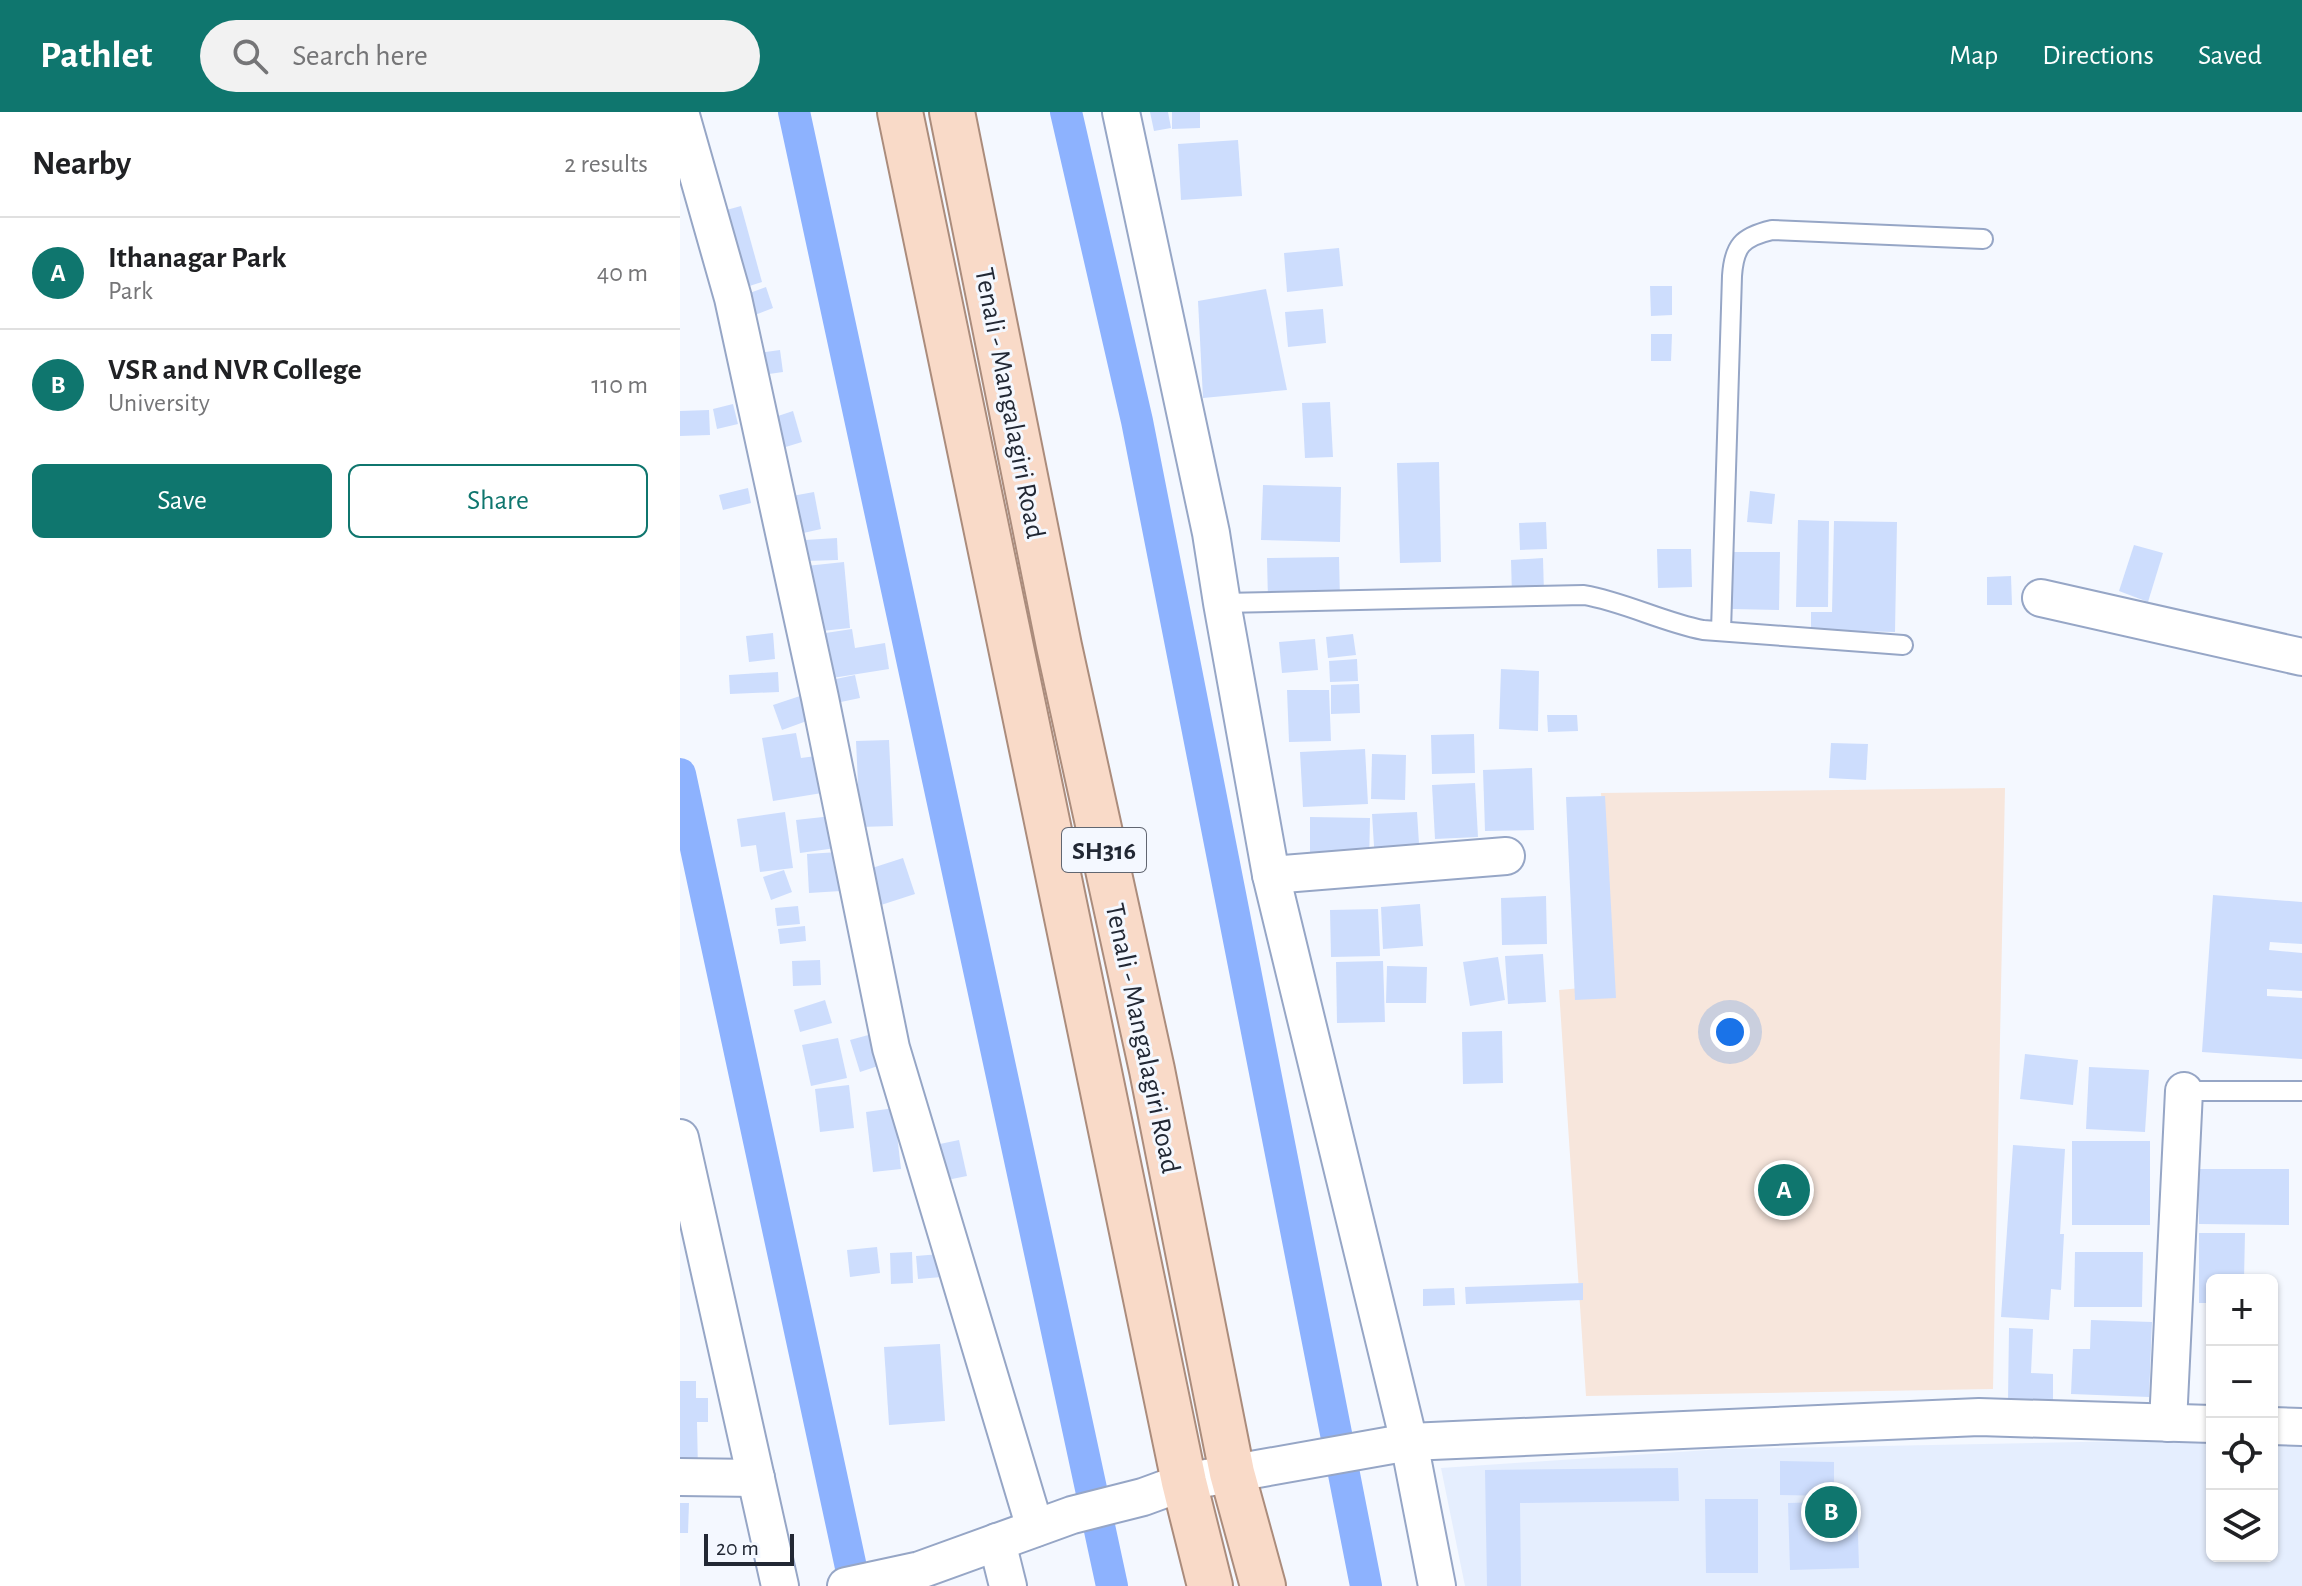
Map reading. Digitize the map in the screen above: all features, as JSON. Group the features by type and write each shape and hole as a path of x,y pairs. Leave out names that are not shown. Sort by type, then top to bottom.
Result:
{"main road":[{"name":"Tenali - Mangalagiri Road","path":"900,112 1184,1482 1210,1586"},
{"name":"Tenali - Mangalagiri Road","path":"952,112 1059,646 1152,1070 1251,1470 1263,1586"}],"street":[{"path":"680,112 733,298 820,698 891,1048 1035,1528"},
{"path":"1121,112 1210,524 1271,875 1394,1445 1437,1586"},
{"path":"2041,598 2302,657"},
{"path":"1271,875 1506,856"},
{"path":"2168,1423 2184,1091"},
{"path":"681,1145 780,1586"},
{"path":"846,1586 920,1570 1072,1515 1143,1497 1184,1482 1394,1445 1979,1417 2206,1424"},
{"path":"2278,1426 2302,1427"},
{"path":"680,1477 756,1478"},
{"path":"997,1542 1008,1586"}],"lane":[{"path":"1721,631 1732,276 1734,257 1741,243 1755,234 1772,230 1983,239"},
{"path":"1222,603 1584,595 1605,598 1681,626 1903,645"},
{"path":"2184,1091 2302,1091"}],"shaded area":[{"path":"2005,788 1993,1389 1586,1396 1559,990 1614,985 1601,793"},
{"path":"2206,1441 2206,1562 2278,1562 2278,1443 2302,1444 2302,1586 1465,1586 1441,1468 1723,1449"}],"building":[{"path":"1150,112 1168,112 1171,128 1154,131"},
{"path":"1172,112 1200,112 1200,128 1172,129"},
{"path":"1238,140 1242,196 1181,200 1178,144"},
{"path":"741,206 762,282 740,289 719,212"},
{"path":"1339,248 1343,286 1287,292 1284,253"},
{"path":"1650,286 1672,286 1672,315 1651,316"},
{"path":"766,287 773,308 747,318 739,297"},
{"path":"1266,289 1287,390 1203,398 1198,301"},
{"path":"1323,309 1326,343 1288,347 1285,312"},
{"path":"1651,334 1672,334 1671,361 1651,361"},
{"path":"780,350 783,372 762,375 759,353"},
{"path":"1330,402 1333,457 1305,458 1302,403"},
{"path":"733,404 738,424 717,429 713,409"},
{"path":"709,410 710,435 680,436 680,411"},
{"path":"793,411 802,442 779,449 769,419"},
{"path":"1439,462 1441,562 1400,563 1397,463"},
{"path":"1263,485 1341,487 1340,542 1261,540"},
{"path":"748,488 751,503 723,510 719,495"},
{"path":"1750,491 1775,494 1772,524 1747,522"},
{"path":"814,492 821,529 799,534 792,496"},
{"path":"1798,520 1829,521 1828,607 1796,607"},
{"path":"1834,521 1897,522 1895,632 1811,630 1811,612 1832,612"},
{"path":"1546,522 1547,549 1520,550 1519,523"},
{"path":"837,538 838,560 806,561 805,540"},
{"path":"2134,545 2163,553 2148,602 2119,591"},
{"path":"1657,549 1691,549 1692,587 1658,588"},
{"path":"1732,552 1780,552 1779,610 1732,609"},
{"path":"1339,557 1340,600 1268,601 1267,558"},
{"path":"1543,558 1544,594 1512,596 1511,560"},
{"path":"844,562 850,628 812,632 806,566"},
{"path":"2011,576 2012,605 1987,605 1987,577"},
{"path":"852,629 855,648 885,643 889,669 826,679 819,634"},
{"path":"773,633 775,659 749,662 746,636"},
{"path":"1353,634 1356,655 1328,658 1326,637"},
{"path":"1315,639 1318,670 1282,673 1279,642"},
{"path":"1357,659 1358,681 1330,682 1329,661"},
{"path":"1501,669 1539,671 1538,731 1499,729"},
{"path":"778,672 779,692 730,694 729,675"},
{"path":"855,675 860,698 836,703 831,680"},
{"path":"1359,684 1360,713 1331,714 1331,685"},
{"path":"1287,690 1329,690 1331,741 1289,742"},
{"path":"806,694 815,718 782,730 773,705"},
{"path":"1547,715 1577,715 1578,731 1548,732"},
{"path":"796,733 801,758 816,756 822,793 773,801 762,738"},
{"path":"1474,734 1475,773 1432,774 1431,735"},
{"path":"889,740 893,826 860,827 856,741"},
{"path":"1831,743 1868,744 1866,780 1829,778"},
{"path":"1365,749 1368,804 1303,807 1300,752"},
{"path":"1372,754 1406,755 1405,800 1371,799"},
{"path":"1532,768 1534,830 1485,831 1483,770"},
{"path":"1475,783 1478,837 1435,839 1432,785"},
{"path":"1605,796 1616,998 1575,1000 1566,797"},
{"path":"785,812 793,868 760,872 756,845 741,847 737,819"},
{"path":"1417,812 1420,860 1375,862 1372,814"},
{"path":"832,816 836,848 800,853 796,820"},
{"path":"1310,817 1370,818 1369,865 1310,864"},
{"path":"839,852 841,891 809,893 807,854"},
{"path":"903,858 915,894 881,905 869,869"},
{"path":"784,870 792,892 771,900 763,877"},
{"path":"2213,895 2302,902 2302,944 2270,942 2269,950 2302,953 2302,991 2267,989 2267,996 2302,998 2302,1059 2202,1052"},
{"path":"1546,896 1547,944 1502,945 1501,898"},
{"path":"1420,904 1423,946 1383,949 1381,907"},
{"path":"798,906 800,924 777,926 775,908"},
{"path":"1378,909 1380,956 1331,957 1330,910"},
{"path":"805,926 806,941 780,944 778,929"},
{"path":"1543,954 1546,1002 1508,1004 1505,956"},
{"path":"1498,957 1505,1000 1470,1006 1463,962"},
{"path":"820,960 821,985 793,986 792,961"},
{"path":"1383,961 1385,1022 1337,1023 1336,962"},
{"path":"1387,966 1427,967 1426,1003 1386,1003"},
{"path":"825,1000 832,1023 800,1032 794,1010"},
{"path":"1502,1031 1503,1083 1463,1084 1462,1032"},
{"path":"872,1034 881,1065 860,1072 850,1040"},
{"path":"838,1038 847,1078 811,1086 802,1045"},
{"path":"2025,1054 2078,1060 2073,1105 2020,1099"},
{"path":"2089,1067 2149,1070 2145,1132 2086,1129"},
{"path":"849,1085 854,1128 820,1132 815,1089"},
{"path":"894,1108 901,1169 873,1172 866,1112"},
{"path":"959,1140 967,1176 942,1181 935,1145"},
{"path":"2072,1141 2150,1141 2150,1225 2072,1225"},
{"path":"2013,1145 2065,1149 2060,1234 2064,1234 2061,1290 2051,1289 2049,1320 2001,1317"},
{"path":"2198,1169 2289,1169 2289,1225 2199,1224"},
{"path":"2199,1233 2245,1233 2244,1274 2206,1274 2206,1303 2199,1303"},
{"path":"877,1247 880,1273 850,1277 847,1250"},
{"path":"912,1252 913,1283 891,1284 890,1253"},
{"path":"2075,1252 2143,1252 2142,1307 2074,1307"},
{"path":"940,1254 942,1277 918,1279 916,1256"},
{"path":"1583,1283 1583,1300 1466,1304 1465,1287"},
{"path":"1454,1288 1455,1305 1423,1306 1423,1289"},
{"path":"2091,1320 2152,1322 2149,1397 2071,1394 2073,1349 2090,1349"},
{"path":"2009,1328 2033,1329 2031,1373 2053,1374 2053,1402 2008,1401"},
{"path":"940,1344 945,1421 889,1425 884,1347"},
{"path":"680,1381 696,1381 696,1398 708,1398 708,1422 697,1422 698,1471 680,1471"},
{"path":"1780,1461 1834,1462 1834,1496 1780,1495"},
{"path":"1678,1468 1679,1501 1520,1503 1521,1586 1487,1586 1485,1470"},
{"path":"1705,1499 1758,1499 1758,1573 1706,1573"},
{"path":"1857,1501 1859,1568 1790,1570 1788,1503"},
{"path":"680,1503 689,1503 688,1533 680,1533"}],"waterway":[{"path":"794,112 1112,1586"},
{"path":"1066,112 1137,421 1366,1586"},
{"path":"680,774 855,1586"}],"place":[{"name":"Ithanagar Park","path":"1784,1190"},
{"name":"VSR and NVR College","path":"1831,1512"}]}
